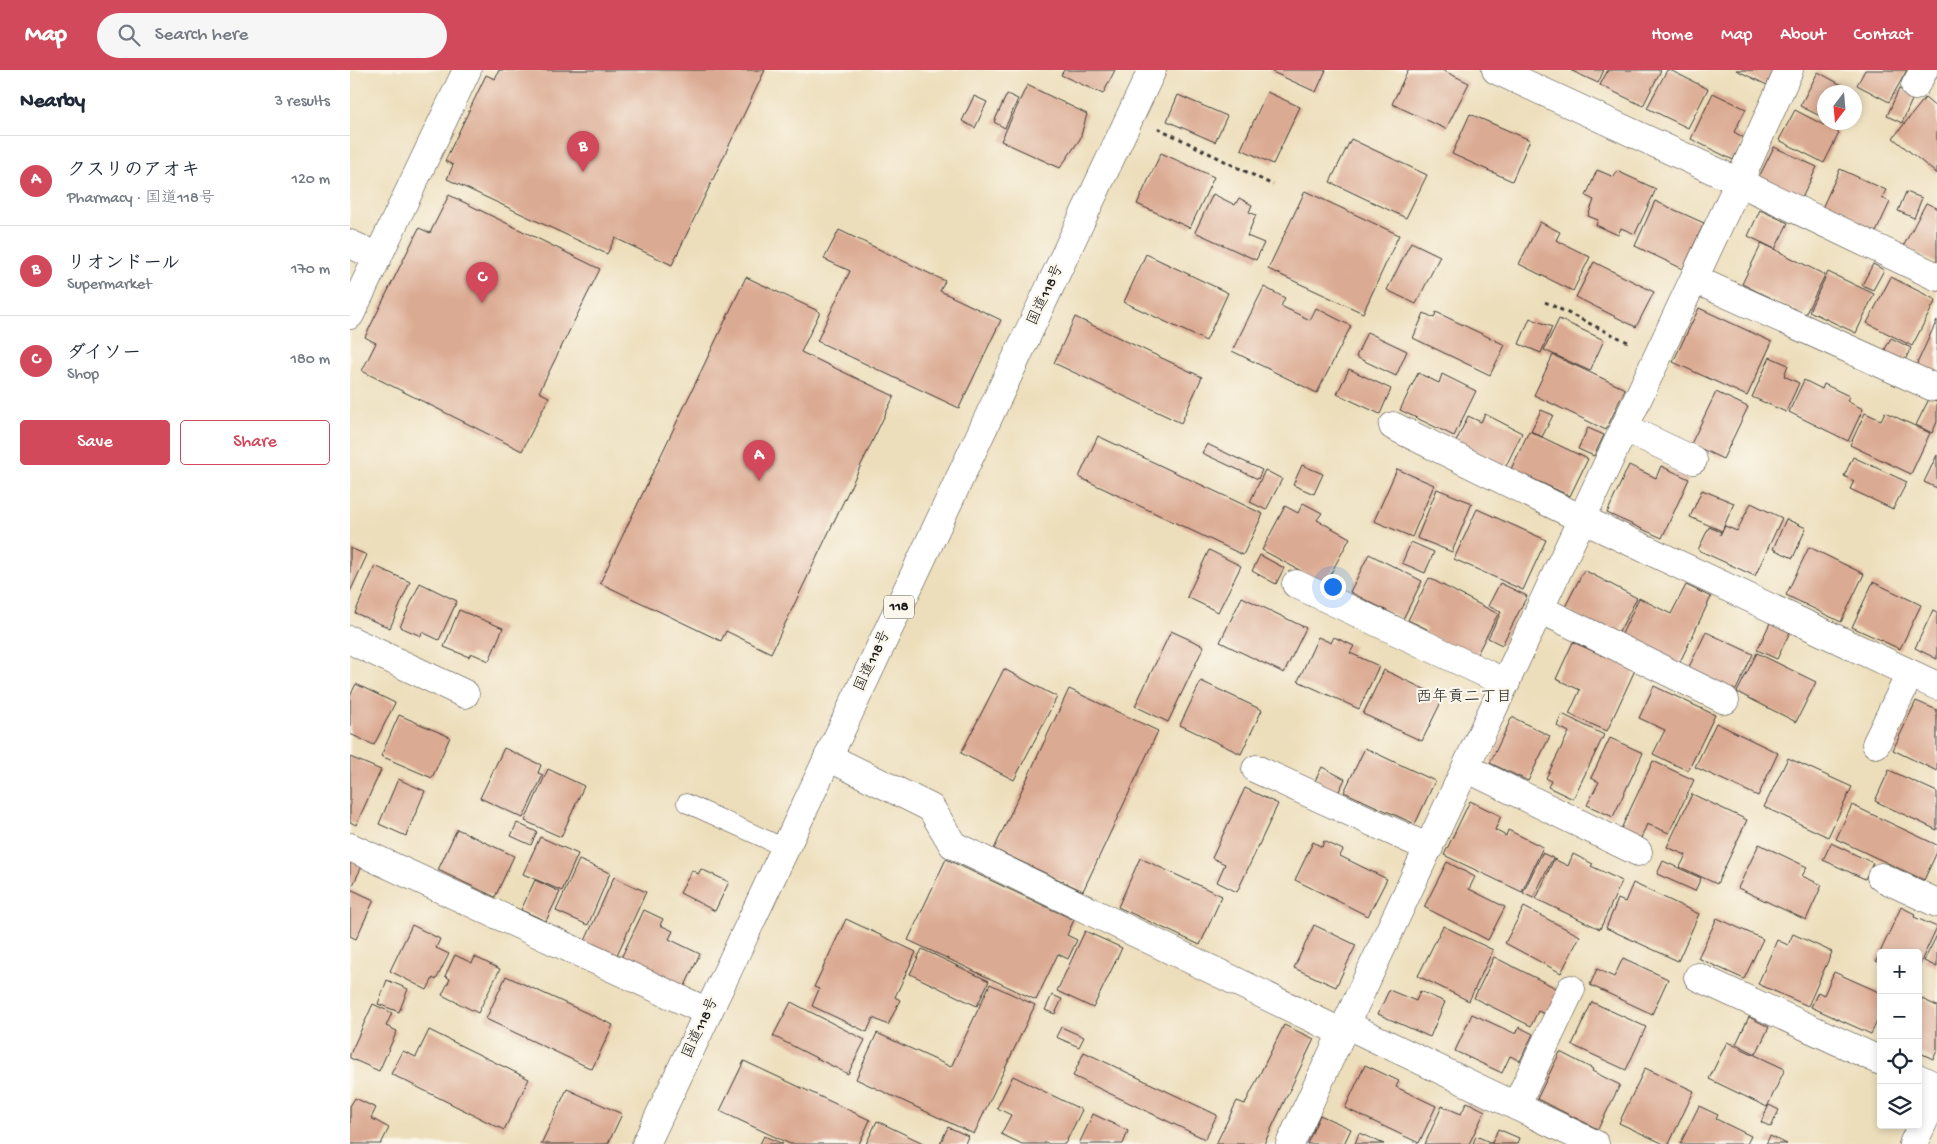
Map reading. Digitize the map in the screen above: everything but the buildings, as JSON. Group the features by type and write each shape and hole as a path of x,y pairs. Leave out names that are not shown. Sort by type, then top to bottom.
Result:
{"main road":[{"path":"350,315 467,70"},
{"name":"国道118号","path":"646,1144 1152,70"},
{"path":"1496,70 1739,182 1937,277"},
{"path":"1290,1144 1625,428 1789,70"},
{"path":"350,244 378,256"},
{"path":"1694,279 1933,387"},
{"path":"1393,426 1582,519 1937,686"},
{"path":"1625,428 1693,460"},
{"path":"1296,584 1506,683"},
{"path":"1540,609 1725,700"},
{"path":"350,640 465,694"},
{"path":"1876,744 1910,674"},
{"path":"828,757 932,808 953,845 1595,1144"},
{"path":"1466,768 1638,852"},
{"path":"1256,769 1429,848"},
{"path":"350,848 708,1012"},
{"path":"1881,877 1937,903"},
{"path":"1698,977 1877,1059"},
{"path":"1516,1106 1571,989"},
{"path":"1922,1080 1937,1087"},
{"path":"1913,1144 1937,1093"}],"lane":[{"path":"686,803 785,848"}],"path":[{"path":"1131,114 1273,185"},
{"path":"1545,302 1657,357"}],"place":[{"name":"リオンドール","path":"583,172"},
{"name":"ダイソー","path":"482,303"},
{"name":"クスリのアオキ","path":"759,481"}],"district":[{"name":"西年貢二丁目","path":"1464,698"}]}
